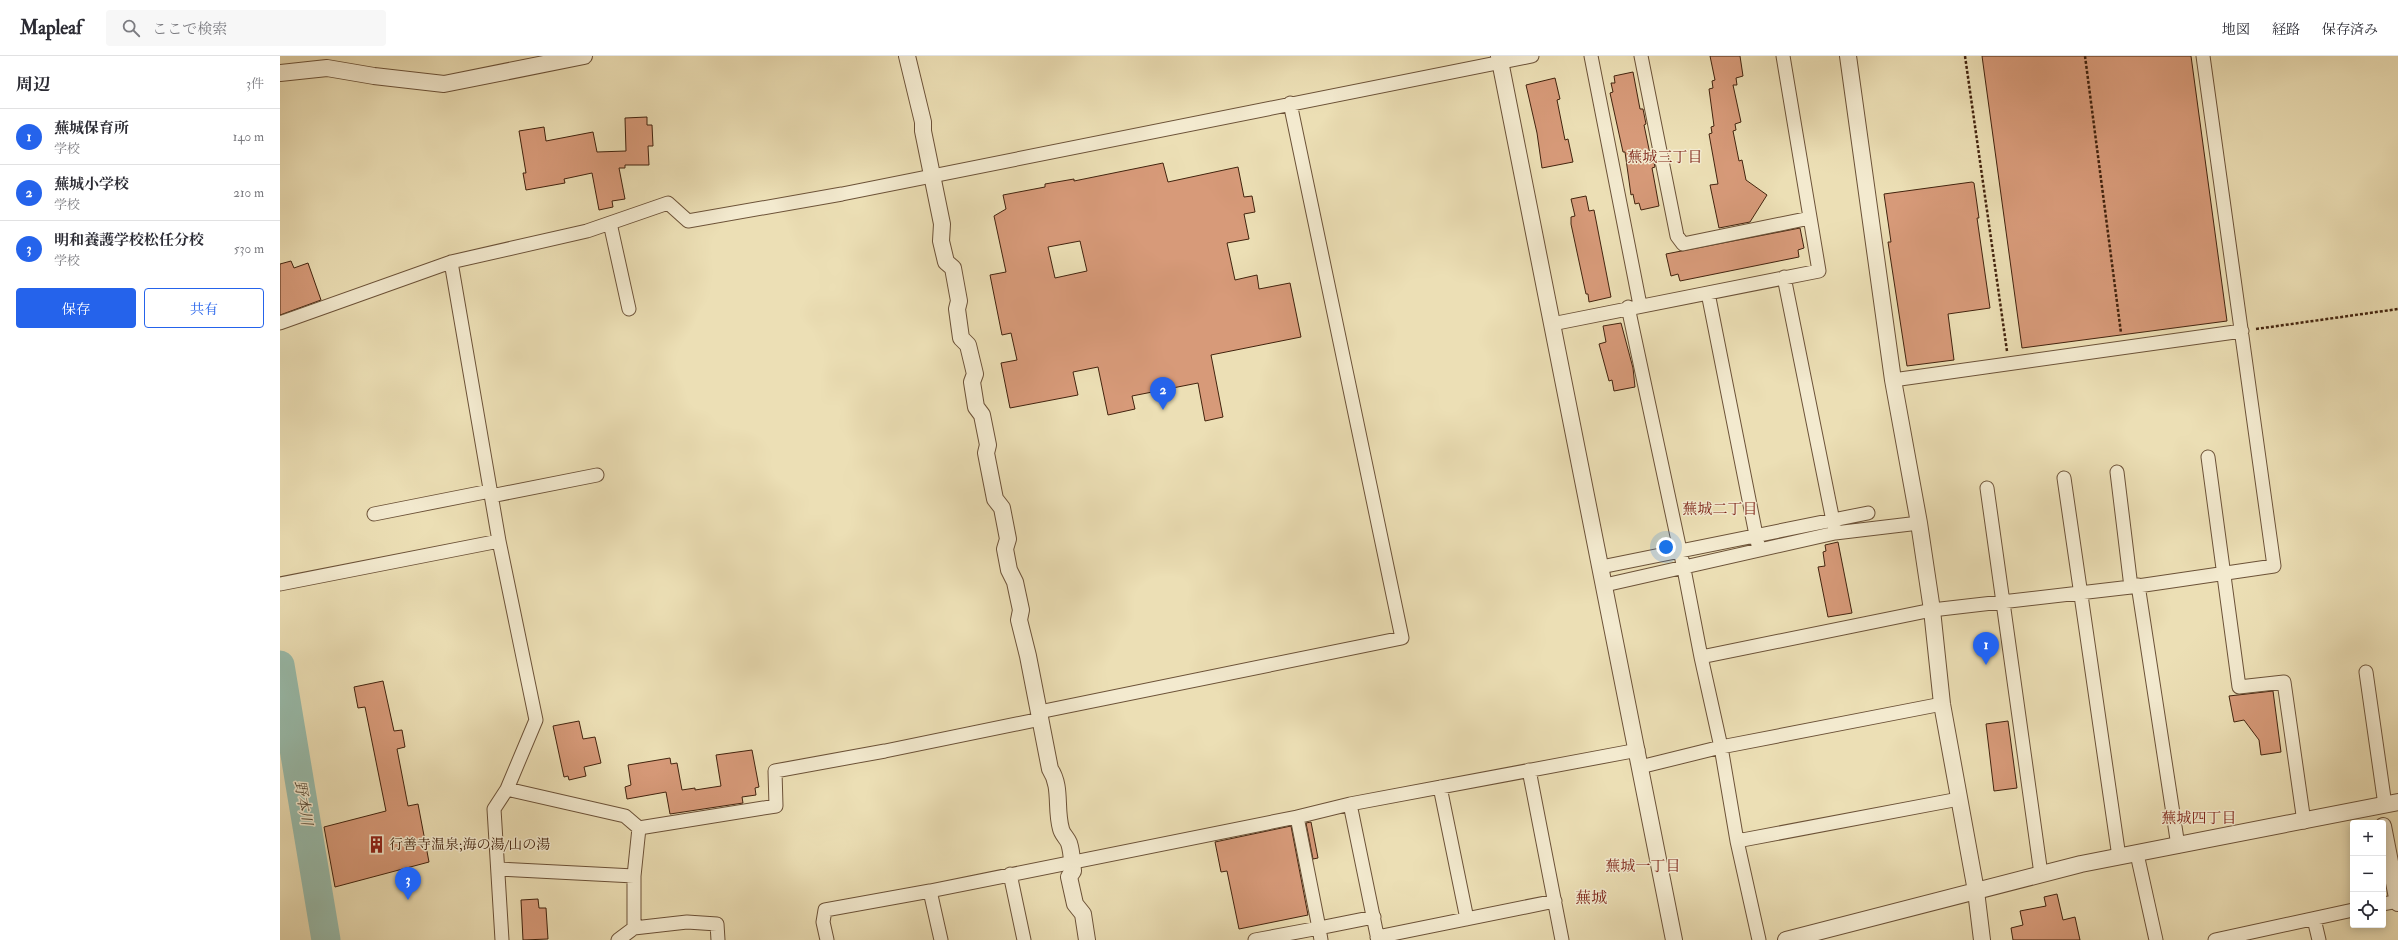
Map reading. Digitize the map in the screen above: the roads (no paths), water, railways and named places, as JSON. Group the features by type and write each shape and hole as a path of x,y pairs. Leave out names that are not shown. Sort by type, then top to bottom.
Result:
{"street":[{"path":"280,73 327,68 374,76 444,84 584,56"},
{"path":"907,56 923,122 923,131 942,224 941,241 946,262 953,268 959,301 957,309 961,338 968,345 973,366 974,374 972,382 976,407 982,415 988,445 986,453 995,499 1002,508 1008,539 1005,549 1009,570 1015,582 1021,610 1018,620 1040,715 1050,769 1055,776 1059,800 1056,806 1061,832 1068,842 1072,861 1073,871 1069,877 1075,904 1083,914 1087,940"},
{"path":"280,322 450,262 587,231 668,204 688,221 933,176 1500,59 1532,56"},
{"path":"1590,56 1634,306 1684,569 1701,657 1721,747 1737,841 1759,940"},
{"path":"1641,56 1677,236 1683,244 1810,218"},
{"path":"1552,324 1634,306 1818,271 1783,56"},
{"path":"1848,56 1893,380 1919,523 1932,610 1942,704 1976,891 1982,940"},
{"path":"1701,657 1932,610 2135,586 2274,566 2203,56"},
{"path":"1500,59 1638,750 1674,940"},
{"path":"507,789 625,816 639,828 776,806 775,771 885,751 1040,715 1402,638 1290,103"},
{"path":"610,223 629,310"},
{"path":"450,262 499,541 536,720 507,789 494,809 499,869 502,940"},
{"path":"1784,277 1835,533"},
{"path":"1708,293 1758,542"},
{"path":"1893,380 2242,331"},
{"path":"2208,456 2239,686 2284,682 2304,822"},
{"path":"2117,472 2178,846"},
{"path":"374,514 597,475"},
{"path":"2064,478 2082,592 2119,857"},
{"path":"1988,488 2041,874"},
{"path":"1605,585 1684,569 1758,542 1832,518 1868,513"},
{"path":"1601,567 1681,551 1919,523"},
{"path":"280,584 499,541"},
{"path":"2366,672 2387,805 2383,820"},
{"path":"1640,767 1721,747 1942,704"},
{"path":"827,940 824,910 1297,817 1350,804 1638,750"},
{"path":"1529,770 1562,940"},
{"path":"1440,787 1467,918"},
{"path":"1737,841 1959,798"},
{"path":"1350,804 1378,938 1467,918 1555,901"},
{"path":"1786,940 2041,874 2119,857 2387,805"},
{"path":"1297,817 1320,934"},
{"path":"634,928 634,876 639,828"},
{"path":"2386,847 2394,902"},
{"path":"2137,854 2156,940"},
{"path":"499,869 634,876"},
{"path":"1010,874 1024,940"},
{"path":"930,890 941,940"},
{"path":"2215,940 2242,938 2350,911"},
{"path":"1255,940 1320,934 1374,917"},
{"path":"2314,919 2319,940"},
{"path":"618,940 634,928 687,922 717,924 718,940"}],"waterway":[{"name":"野本川","path":"280,665 326,940"}],"place":[{"name":"蕪城小学校","path":"1163,410"},
{"name":"蕪城保育所","path":"1986,665"},
{"name":"行善寺温泉;海の湯/山の湯","path":"376,844"},
{"name":"明和養護学校松任分校","path":"408,900"}],"district":[{"name":"蕪城三丁目","path":"1665,157"},
{"name":"蕪城二丁目","path":"1720,509"},
{"name":"蕪城四丁目","path":"2199,818"},
{"name":"蕪城一丁目","path":"1643,866"},
{"name":"蕪城","path":"1591,898"}]}
